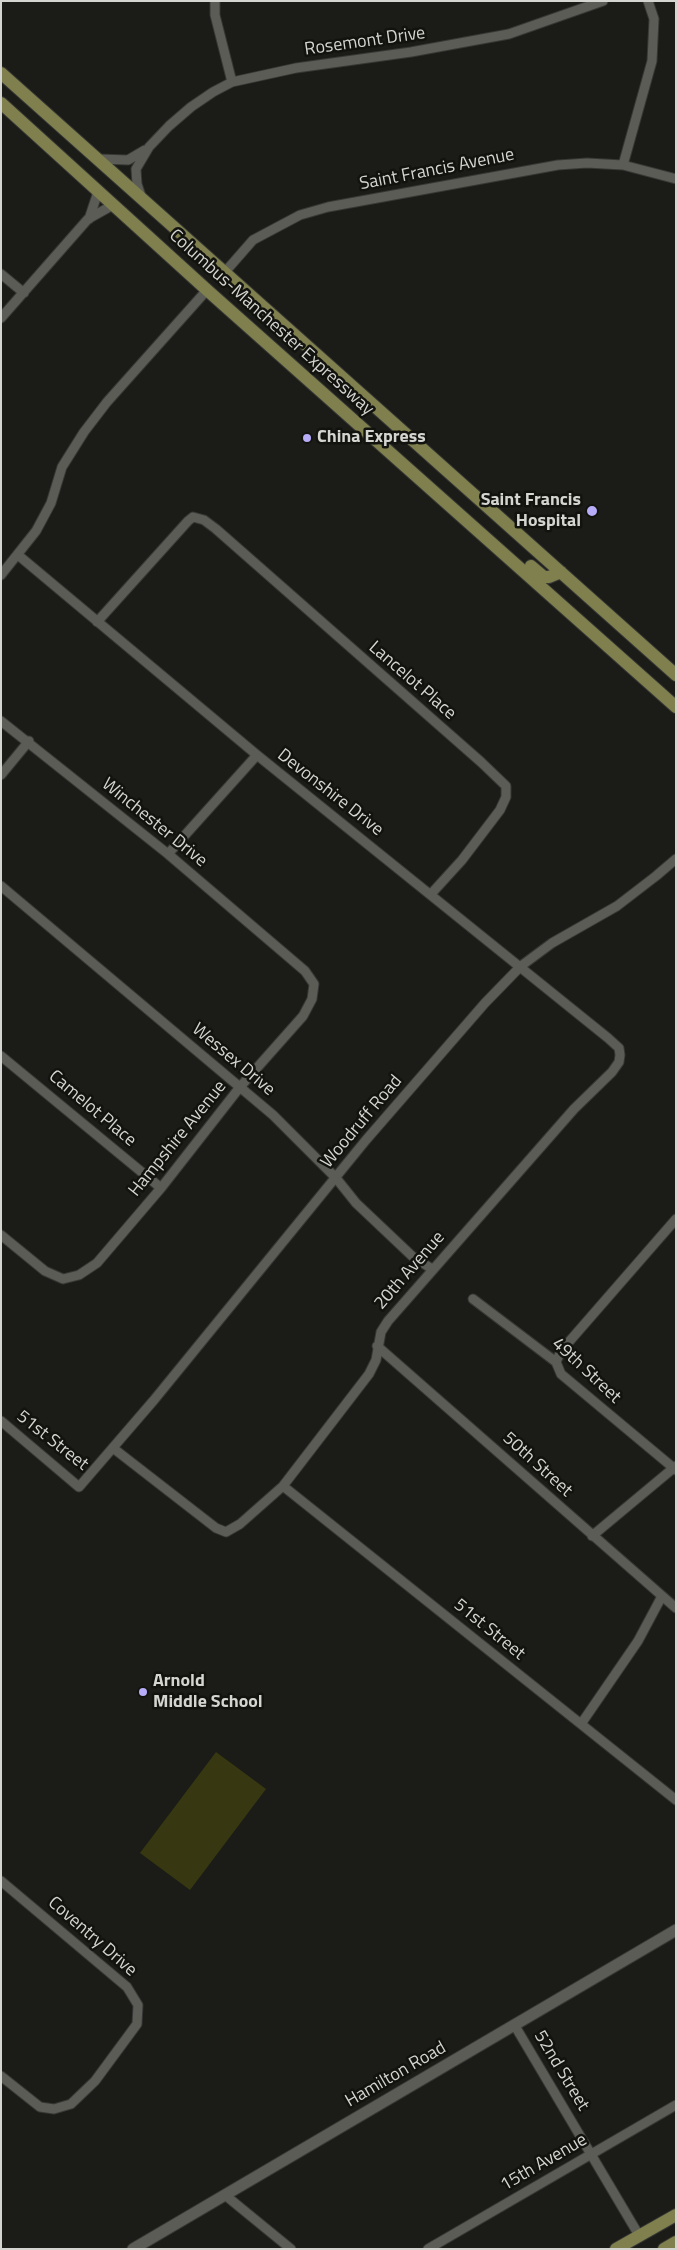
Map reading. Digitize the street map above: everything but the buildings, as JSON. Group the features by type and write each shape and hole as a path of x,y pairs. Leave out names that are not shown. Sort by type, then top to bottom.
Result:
{"main road":[{"name":"Columbus-Manchester Expressway","path":"1,73 676,675"},
{"name":"Columbus-Manchester Expressway","path":"1,103 207,290 676,706"},
{"path":"476,528 492,534 544,577 561,572"},
{"path":"616,2249 676,2215"},
{"path":"664,2249 676,2242"}],"street":[{"path":"215,1 215,15 232,82"},
{"name":"Rosemont Drive","path":"141,196 136,184 136,169 149,147 191,107 232,82 296,68 411,52 509,34 603,1"},
{"path":"623,165 652,61 654,19 648,1"},
{"name":"Rosemont Drive","path":"99,159 128,160 149,147"},
{"name":"Saint Francis Avenue","path":"225,272 253,240 300,215 328,207 558,165 587,163 623,165 676,179"},
{"path":"88,220 98,192"},
{"path":"1,318 88,220 113,205"},
{"path":"1,274 24,293"},
{"path":"1,576 36,531 51,503 62,467 84,432 107,402 207,290"},
{"name":"Lancelot Place","path":"97,622 182,527 194,517 204,520 216,529 506,786 506,797 500,810 462,860 431,894"},
{"name":"Devonshire Drive","path":"18,555 257,755 608,1038 619,1048 620,1055"},
{"name":"Winchester Drive","path":"1,721 29,741 168,854 284,952"},
{"path":"1,775 29,741"},
{"path":"168,854 257,755"},
{"name":"Woodruff Road","path":"113,1448 336,1178 478,1010 521,966 552,943 622,902 676,859"},
{"name":"Wessex Drive","path":"1,886 273,1116 336,1178 356,1203 385,1231 412,1256 432,1269"},
{"name":"Hampshire Avenue","path":"1,1235 45,1272 63,1279 79,1275 97,1263 161,1188 240,1087 302,1016 312,999 314,984 305,971 284,952"},
{"name":"20th Avenue","path":"245,1520 282,1486 369,1374 376,1360 381,1332 388,1321 574,1110 612,1072 620,1055"},
{"name":"Camelot Place","path":"1,1056 161,1188"},
{"path":"556,1362 561,1351 676,1219"},
{"name":"49th Street","path":"473,1299 556,1362 561,1374 675,1468"},
{"name":"50th Street","path":"378,1346 676,1608"},
{"name":"51st Street","path":"1,1421 79,1487 113,1448 216,1528 226,1532 245,1520"},
{"path":"592,1536 675,1468"},
{"name":"51st Street","path":"282,1486 676,1800"},
{"path":"581,1724 638,1641 662,1596"},
{"name":"Coventry Drive","path":"1,1880 127,1987 138,2005 137,2024 95,2081 71,2104 54,2109 40,2107 1,2076"},
{"name":"Hamilton Road","path":"133,2249 676,1930"},
{"name":"52nd Street","path":"515,2026 640,2236"},
{"name":"15th Avenue","path":"428,2249 676,2105"},
{"path":"225,2195 292,2249"}],"shaded area":[{"path":"216,1752 266,1789 190,1890 140,1853"}],"place":[{"name":"China Express","path":"307,438"},
{"name":"Saint Francis Hospital","path":"592,511"},
{"name":"Arnold Middle School","path":"143,1692"}]}
